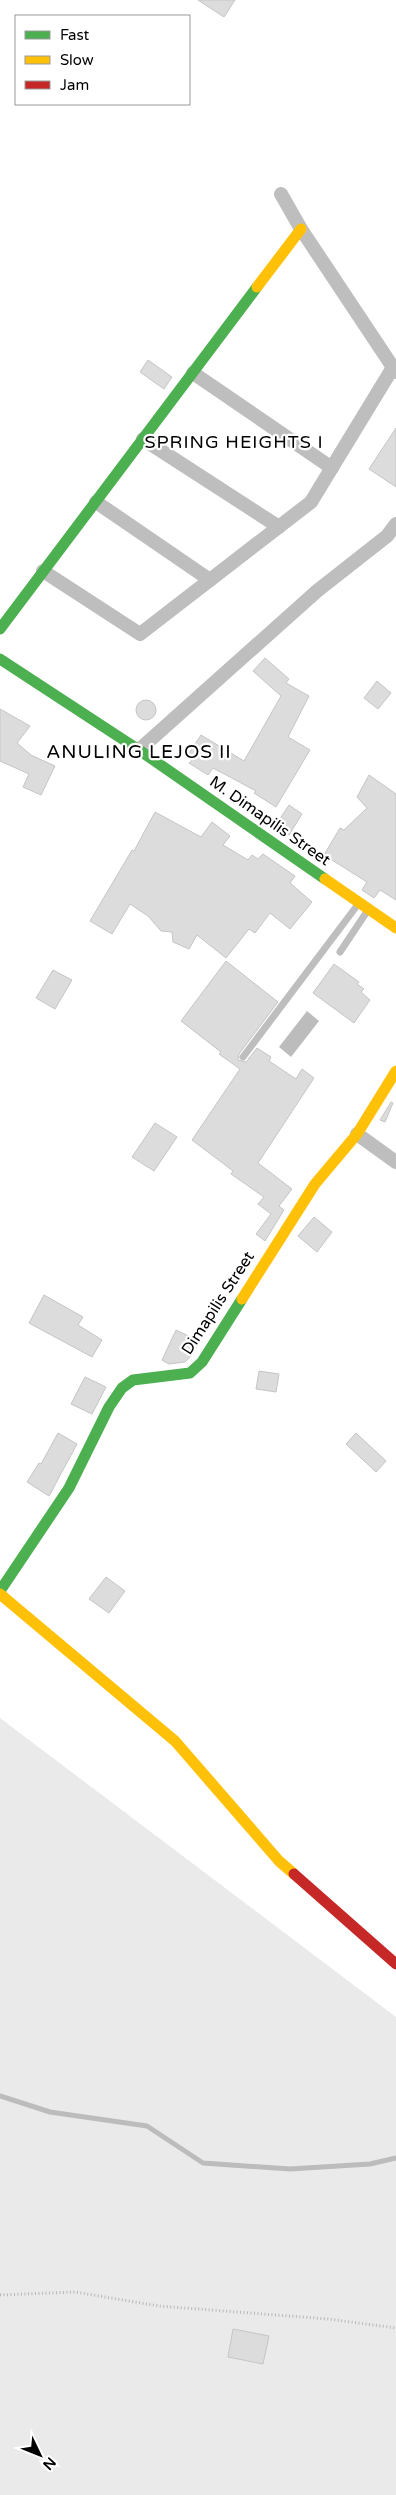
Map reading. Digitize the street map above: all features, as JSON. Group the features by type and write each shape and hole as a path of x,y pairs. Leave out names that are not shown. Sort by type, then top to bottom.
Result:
{"street":[{"path":"43,571 140,634 311,502 394,370 281,194"},
{"path":"0,629 302,229"},
{"path":"193,373 332,468"},
{"path":"143,439 279,527"},
{"path":"96,502 210,580"},
{"path":"139,750 310,597 387,536 396,524"},
{"name":"M. Dimapilis Street","path":"0,659 139,750 396,928"},
{"name":"Dimapilis Street","path":"0,1592 69,1488 109,1407 122,1388 132,1380 190,1373 202,1362 315,1184 357,1134 396,1071"},
{"path":"357,1134 396,1162"},
{"path":"0,1592 175,1741 280,1861 396,1964"}],"lane":[{"path":"340,952 364,906"},
{"path":"243,1057 364,906"}],"path":[{"path":"0,2295 75,2292 159,2306 328,2319 396,2328"}],"shaded area":[{"path":"307,1011 319,1021 291,1057 279,1047"},
{"path":"0,1718 396,2017 396,2495 0,2495"}],"building":[{"path":"198,0 235,0 224,17"},
{"path":"148,360 172,377 164,389 140,372"},
{"path":"396,428 396,487 369,469"},
{"path":"265,658 289,679 286,683 309,696 288,737 310,750 276,807 254,793 256,791 213,768 208,775 189,763 192,760 187,756 201,735 244,761 281,696 253,671"},
{"path":"377,681 391,693 378,709 364,698"},
{"path":"142,700 150,700 156,706 156,714 150,720 142,720 136,714 136,706"},
{"path":"0,709 30,726 17,743 31,755 55,766 41,795 23,787 29,774 0,761"},
{"path":"369,775 396,794 396,900 380,890 374,898 362,890 367,882 324,855 340,828 344,830 367,808 357,797"},
{"path":"289,805 302,814 289,835 275,826"},
{"path":"155,812 201,837 212,822 230,836 223,845 248,860 252,855 258,859 263,854 295,876 290,883 312,902 290,929 270,913 255,933 249,929 226,958 197,935 189,949 173,942 172,932 161,931 148,916 130,904 112,934 90,921 132,850 134,851"},
{"path":"226,961 278,1002 239,1054 238,1060 246,1062 257,1048 271,1057 269,1061 296,1079 302,1069 314,1078 258,1163 292,1189 279,1206 284,1210 265,1241 256,1234 271,1214 258,1204 264,1197 231,1174 233,1171 192,1140 240,1069 219,1054 221,1052 181,1021"},
{"path":"334,964 359,982 357,984 364,989 361,992 370,1000 354,1023 313,993"},
{"path":"53,970 72,980 55,1009 36,998"},
{"path":"391,1102 393,1103 385,1122 380,1120"},
{"path":"155,1123 177,1137 154,1171 132,1157"},
{"path":"314,1217 332,1232 317,1252 298,1236"},
{"path":"44,1295 83,1317 78,1325 102,1340 92,1357 29,1323"},
{"path":"176,1330 199,1341 193,1354 185,1362 169,1364 162,1360"},
{"path":"259,1371 279,1374 276,1392 256,1389"},
{"path":"85,1377 106,1387 92,1414 71,1404"},
{"path":"58,1433 77,1444 49,1496 27,1482 39,1463 41,1464"},
{"path":"356,1433 386,1461 376,1472 346,1444"},
{"path":"106,1577 125,1591 109,1613 89,1599"},
{"path":"233,2329 269,2336 263,2364 228,2357"}],"waterway":[{"path":"0,2096 50,2112 147,2126 203,2163 290,2169 370,2164 396,2158"}],"traffic: fast":[{"path":"0,629 257,287"},
{"path":"0,659 139,750 325,879"},
{"path":"0,1591 69,1488 109,1407 122,1388 133,1380 190,1373 202,1362 242,1299"}],"traffic: slow":[{"path":"257,287 301,229"},
{"path":"325,879 396,928"},
{"path":"242,1299 315,1184 357,1134 396,1071"},
{"path":"0,1594 175,1741 279,1861 294,1874"}],"traffic: jam":[{"path":"294,1874 396,1964"}],"district":[{"name":"SPRING HEIGHTS I","path":"234,442"},
{"name":"ANULING LEJOS II","path":"139,752"}]}
